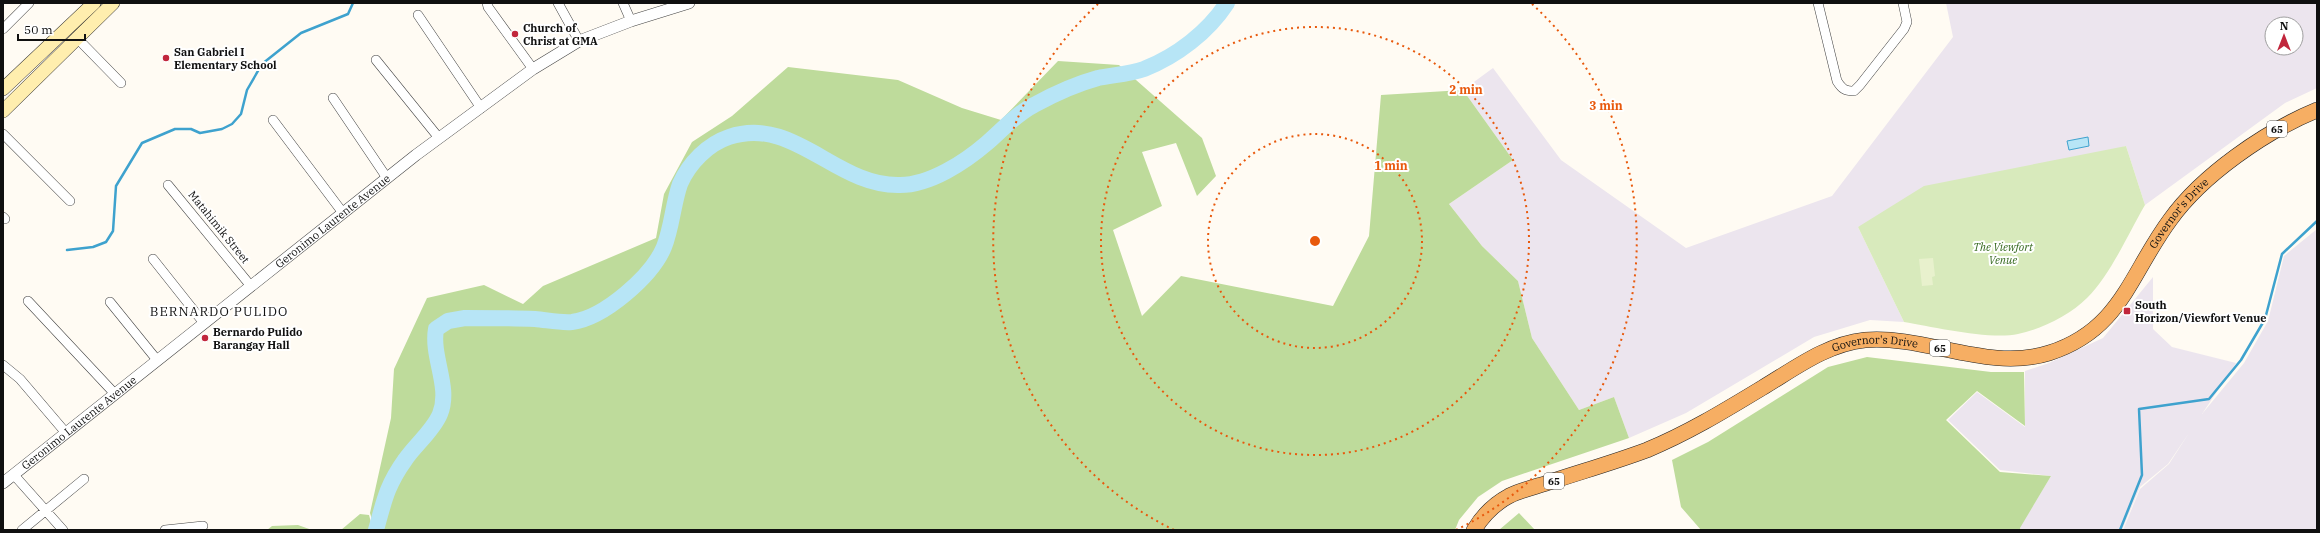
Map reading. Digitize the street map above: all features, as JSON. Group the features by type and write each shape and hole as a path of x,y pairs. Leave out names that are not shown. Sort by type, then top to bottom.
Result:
{"highway":[{"name":"Governor's Drive","path":"1474,530 1481,518 1510,495 1646,450 1696,427 1820,354 1842,344 1866,340 1891,341 2011,358 2044,354 2062,348 2082,338 2099,326 2118,306 2169,220 2206,182 2270,133 2317,110"}],"main road":[{"path":"3,89 94,3"},
{"path":"3,111 28,84 113,3"},
{"path":"19,73 28,84"}],"street":[{"path":"3,29 29,3"},
{"path":"487,3 488,7 533,70"},
{"path":"558,3 579,41"},
{"path":"623,3 631,21"},
{"name":"Geronimo Laurente Avenue","path":"3,483 250,285 439,138 533,70 579,41 631,21 688,3"},
{"path":"1818,3 1837,81 1841,88 1846,90 1854,90 1860,85 1904,29 1906,22 1903,3"},
{"path":"418,14 481,108"},
{"path":"76,37 121,82"},
{"path":"376,60 439,138"},
{"path":"333,98 388,178"},
{"path":"273,120 343,213"},
{"path":"3,134 70,201"},
{"name":"Matahimik Street","path":"168,184 250,285"},
{"path":"153,259 203,322"},
{"path":"28,301 115,394"},
{"path":"110,302 157,360"},
{"path":"3,365 20,379 66,433"},
{"path":"14,475 63,530"},
{"path":"22,530 84,479"},
{"path":"165,530 203,526"}],"shaded area":[{"path":"1946,3 2317,3 2317,88 2285,103 2145,205 2126,146 1858,227 1904,322 1870,320 1814,337 1686,413 1629,438 1614,397 1579,410 1532,338 1518,281 1482,246 1449,204 1513,160 1463,90 1493,68 1561,160 1686,248 1832,196 1953,37"},
{"path":"2317,229 2317,530 2123,530 2140,489 2169,464 2189,433 2168,464 2140,487 2122,530 2021,530 2020,527 2051,476 2000,470 1948,420 1977,392 2025,427 2025,371 2049,363 2103,338 2153,277 2153,329 2172,347 2236,363 2202,414 2244,363 2268,321 2284,256"}],"green space":[{"path":"1058,61 1119,65 1202,138 1216,176 1197,196 1176,143 1142,152 1162,206 1113,230 1142,316 1181,276 1333,306 1369,236 1381,95 1463,90 1513,160 1449,204 1482,246 1518,281 1532,338 1579,410 1614,397 1629,438 1502,481 1478,497 1459,520 1455,530 375,530 370,513 391,418 394,369 427,298 484,285 523,304 543,286 656,238 664,194 692,142 732,116 788,67 898,80 962,108 1001,120"},
{"name":"The Viewfort Venue","path":"2126,146 2145,205 2104,277 2096,288 2080,304 2064,316 2046,325 2018,334 1977,334 1904,322 1858,227 1924,186"},
{"path":"1933,258 1935,276 1932,277 1933,285 1922,286 1919,259"},
{"path":"1867,357 1991,372 2024,372 2025,426 1977,391 1946,420 2000,472 2051,476 2020,528 2021,530 1701,530 1681,507 1672,460 1708,442 1828,367"},
{"path":"1519,513 1535,530 1499,530"},
{"path":"360,514 369,515 373,530 341,530"},
{"path":"298,525 312,530 267,530 272,526"}],"water":[{"path":"2088,137 2089,146 2069,150 2067,141"}],"waterway":[{"path":"67,250 93,247 106,242 113,231 116,186 142,143 175,129 191,129 200,133 222,129 232,124 241,114 247,90 262,64 301,33 348,14 353,3"},
{"path":"376,530 381,510 394,477 409,454 433,426 440,414 443,404 442,383 435,340 436,329 448,321 465,318 535,319 572,322 585,319 612,304 626,294 649,270 658,258 667,239 680,184 688,169 700,155 714,144 729,137 752,133 774,136 795,143 855,175 877,183 900,185 923,181 935,177 958,165 987,143 1021,113 1049,97 1090,80 1144,69 1180,50 1211,24 1227,3"},
{"path":"2120,530 2142,475 2139,409 2209,399 2241,360 2265,319 2282,254 2317,221"}],"place":[{"name":"Church of Christ at GMA","path":"515,34"},
{"name":"San Gabriel I Elementary School","path":"166,58"},
{"name":"South Horizon/Viewfort Venue","path":"2127,311"},
{"name":"Bernardo Pulido Barangay Hall","path":"205,338"}],"district":[{"name":"BERNARDO PULIDO","path":"219,311"}]}
